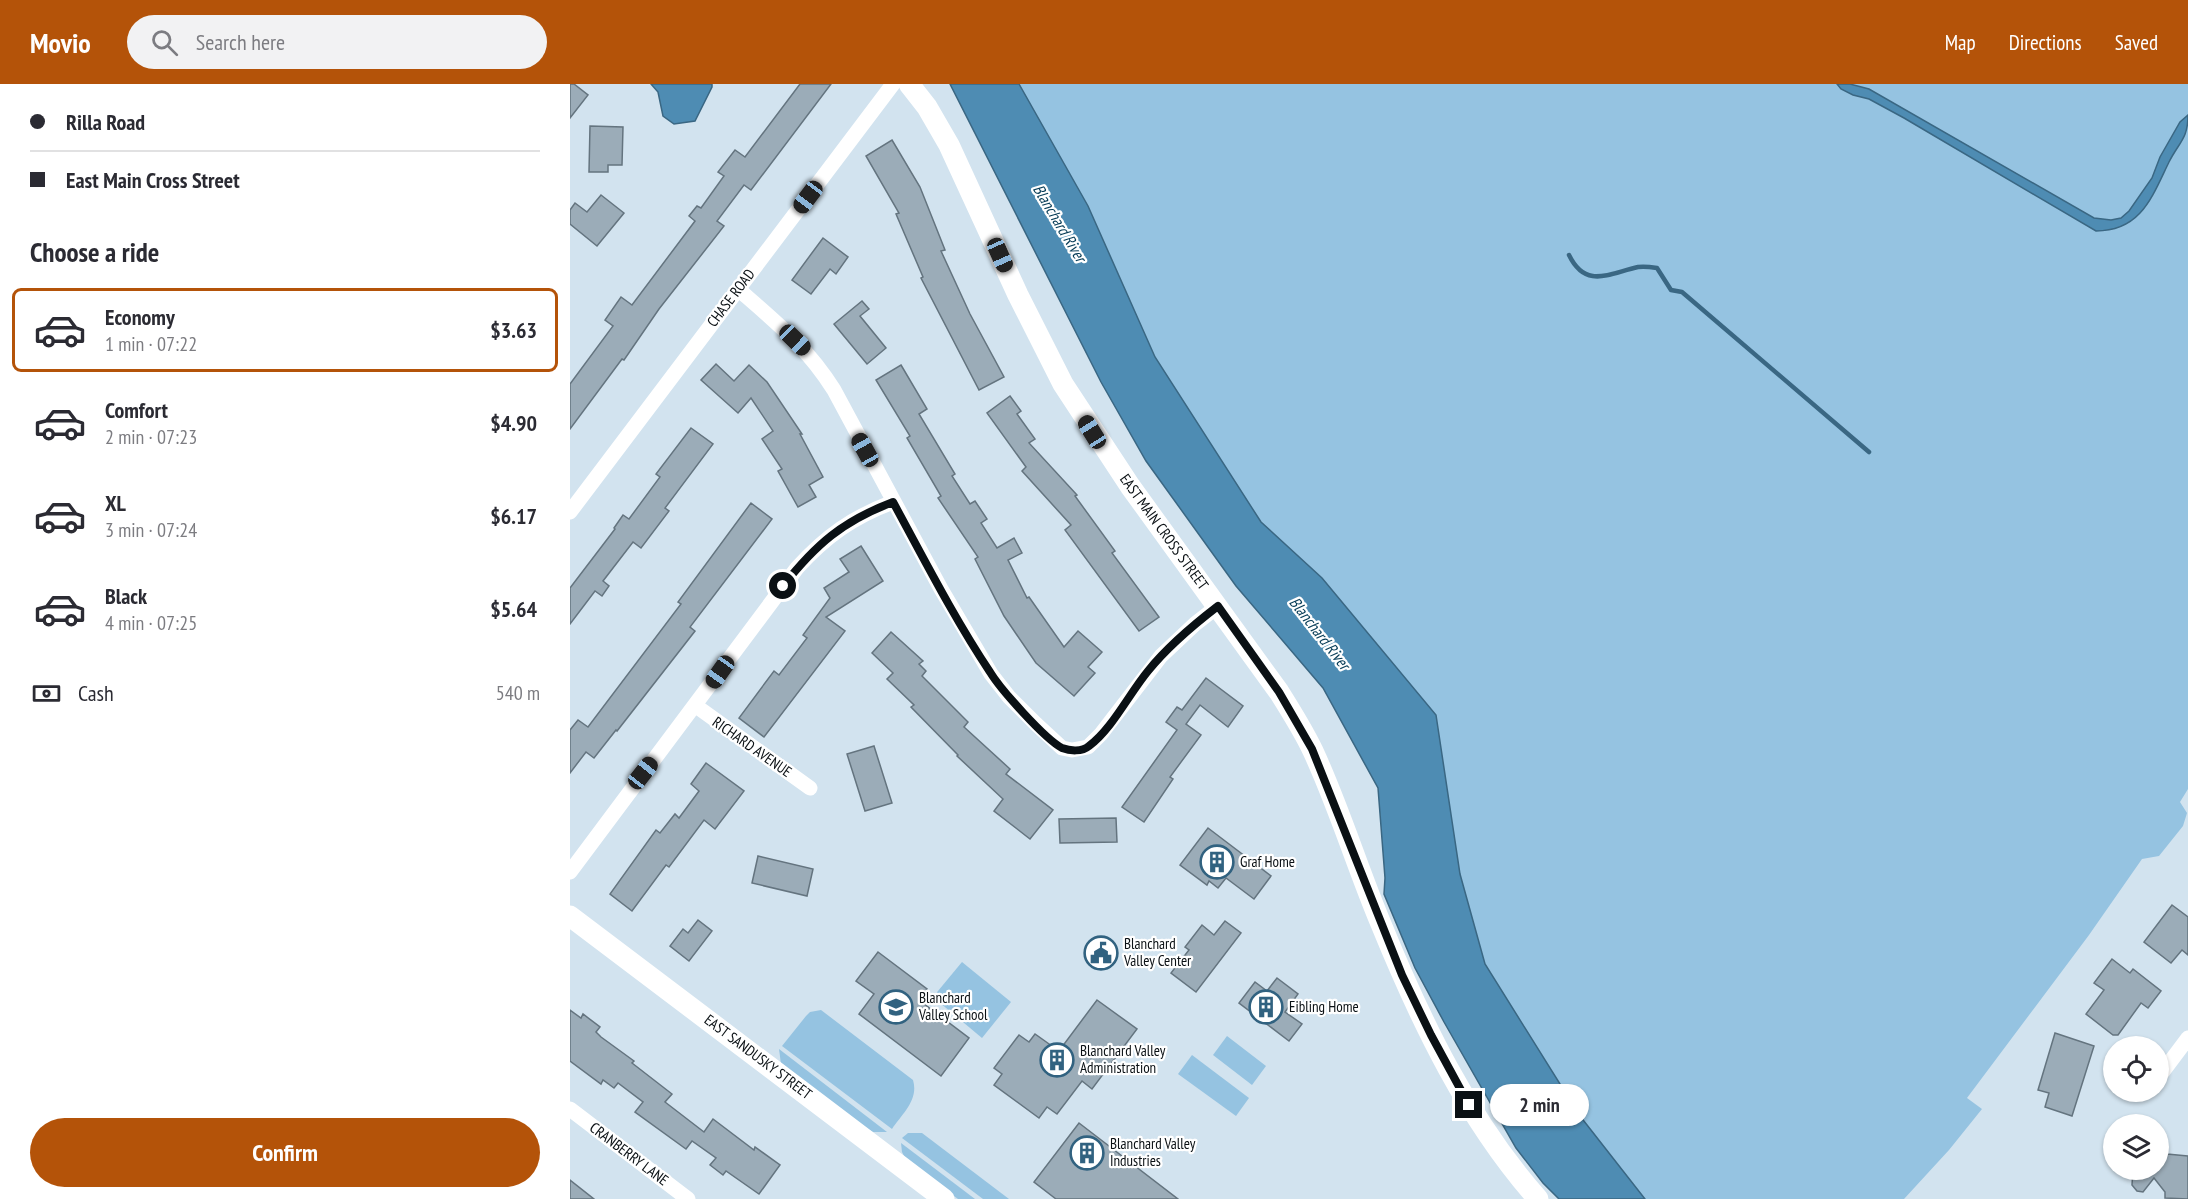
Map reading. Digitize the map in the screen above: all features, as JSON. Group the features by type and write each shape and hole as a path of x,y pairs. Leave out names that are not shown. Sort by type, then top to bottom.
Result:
{"main road":[{"name":"EAST MAIN CROSS STREET","path":"909,84 933,116 949,145 1018,296 1063,384 1130,486 1279,692 1312,749 1402,975 1456,1084 1498,1150 1538,1199"},
{"name":"EAST SANDUSKY STREET","path":"570,916 944,1199"}],"street":[{"name":"CHASE ROAD","path":"572,505 893,84"},
{"path":"738,289 792,337 819,367 834,390 941,589 991,674 1029,717 1062,748 1072,750 1088,747 1101,734 1161,656 1218,606"},
{"path":"570,872 696,706 769,603 812,552 847,523 893,502"},
{"name":"RICHARD AVENUE","path":"696,706 810,788"},
{"path":"2169,1063 2188,1038"},
{"name":"CRANBERRY LANE","path":"570,1109 688,1199"}],"shaded area":[{"path":"980,84 2188,84 2188,789 2180,802 2187,813 2183,826 2159,856 2142,859 2089,935 1967,1098 1982,1109 1949,1150 1904,1199 1606,1199 1443,953 1401,738 1261,557"},
{"path":"962,962 1011,1002 982,1038 933,997"},
{"path":"821,1010 913,1080 912,1100 892,1129 782,1046 810,1012"},
{"path":"1227,1036 1266,1066 1252,1085 1213,1055"},
{"path":"779,1049 887,1132 873,1132 859,1124 781,1064"},
{"path":"1192,1055 1249,1098 1236,1116 1178,1074"},
{"path":"908,1133 922,1133 1009,1199 983,1199 902,1138"},
{"path":"901,1143 975,1199 958,1199 906,1160"}],"water":[{"path":"651,84 712,84 712,87 695,121 674,124 663,116 658,92"},
{"name":"Blanchard River","path":"950,84 1019,84 1088,206 1155,357 1261,522 1322,578 1436,715 1460,874 1485,964 1580,1116 1645,1199 1559,1199 1543,1183 1516,1148 1415,968 1384,894 1385,878 1378,788 1323,688 1236,586 1146,461 1101,382"},
{"path":"1837,84 1850,84 1869,89 2094,218 2111,220 2121,218 2129,211 2152,178 2160,157 2180,122 2188,115 2188,123 2182,140 2143,210 2124,225 2096,231 1904,118 1869,99 1841,89"}],"building":[{"path":"570,84 574,84 588,95 570,118"},
{"path":"800,84 831,84 751,190 744,185 717,221 724,226 570,429 570,384 613,326 605,320 621,297 632,305 695,221 689,216 697,206 701,208 724,176 718,172 735,150 745,157"},
{"path":"590,126 623,127 622,165 608,165 608,172 589,172"},
{"path":"892,140 920,187 945,250 941,251 970,314 1004,377 979,390 921,278 923,277 896,214 899,213 866,156"},
{"path":"601,195 624,213 597,246 570,224 570,210 575,203 587,212"},
{"path":"823,238 848,257 836,274 830,269 811,294 792,280"},
{"path":"862,301 869,309 860,316 886,348 867,364 834,324"},
{"path":"716,364 734,381 749,365 767,382 802,434 800,434 823,477 809,485 816,497 798,507 778,471 782,469 762,439 773,431 751,398 738,413 701,380"},
{"path":"901,365 927,409 919,414 955,474 952,476 970,504 975,501 987,519 981,523 997,548 1014,538 1022,553 1008,560 1027,598 1029,597 1064,647 1078,631 1102,652 1088,667 1095,673 1074,696 1036,663 1004,616 975,559 978,557 938,498 941,496 907,438 910,436 876,380"},
{"path":"1010,396 1021,411 1017,414 1035,439 1029,443 1077,495 1075,496 1115,551 1112,553 1159,617 1139,631 1065,530 1071,525 1022,471 1026,467 987,413"},
{"path":"691,428 713,444 665,508 669,511 641,548 633,542 603,581 609,586 602,596 595,591 570,624 570,588 623,515 629,519 660,477 656,474"},
{"path":"751,503 772,519 690,627 695,631 617,731 594,758 586,752 570,773 570,730 578,720 588,727 681,604 678,602"},
{"path":"861,546 883,581 826,617 845,631 764,737 739,718 774,671 779,675 807,638 803,635 830,598 824,588 849,572 840,559"},
{"path":"891,632 923,661 919,664 926,671 922,676 968,722 964,727 1010,769 1006,774 1053,810 1030,839 994,811 1003,799 957,756 911,707 914,705 887,679 893,673 872,653"},
{"path":"1206,678 1243,706 1228,727 1200,705 1186,724 1201,735 1170,777 1173,779 1144,822 1122,807 1177,730 1166,722 1177,707 1182,710"},
{"path":"874,746 892,803 865,811 847,754"},
{"path":"706,763 744,791 715,829 704,820 669,867 666,865 632,911 610,894 656,830 660,833 675,814 679,818 699,791 691,784"},
{"path":"1116,818 1117,842 1060,843 1059,819"},
{"name":"Graf Home","path":"1208,828 1271,876 1254,899 1226,878 1218,888 1209,881 1207,885 1180,865"},
{"path":"758,856 813,869 807,896 752,883"},
{"path":"2172,905 2188,917 2188,955 2182,950 2171,963 2144,942"},
{"path":"698,920 712,931 689,961 670,946 683,929 688,933"},
{"path":"1225,921 1241,933 1196,992 1171,973 1189,950 1185,947 1202,925 1214,935"},
{"name":"Blanchard Valley School","path":"878,952 927,989 919,1000 969,1038 941,1076 859,1014 874,994 856,981"},
{"path":"2112,959 2130,973 2133,969 2161,991 2148,1008 2141,1003 2118,1035 2113,1035 2086,1014 2104,990 2094,983"},
{"name":"Eibling Home","path":"1277,978 1298,994 1285,1012 1302,1024 1289,1041 1239,1003 1255,982 1267,991"},
{"name":"Blanchard Valley Administration","path":"1097,1000 1137,1029 1092,1089 1082,1081 1057,1114 1047,1107 1039,1118 994,1085 1002,1074 994,1068 1019,1035 1029,1042 1035,1034 1059,1051"},
{"path":"570,1010 581,1018 583,1014 600,1027 596,1032 601,1037 634,1061 632,1063 672,1094 665,1102 704,1132 713,1119 754,1150 755,1147 780,1165 759,1194 726,1171 723,1175 710,1165 716,1158 692,1141 686,1149 635,1112 643,1102 618,1083 614,1088 603,1080 601,1084 570,1061"},
{"path":"2055,1033 2094,1046 2072,1116 2045,1107 2049,1093 2038,1090"},
{"name":"Blanchard Valley Industries","path":"1079,1123 1178,1199 1056,1199 1034,1182"},
{"path":"2169,1154 2188,1156 2188,1199 2165,1198 2165,1192 2156,1180 2169,1180"},
{"path":"570,1180 594,1199 570,1199"},
{"path":"2132,1180 2152,1180 2143,1192 2137,1191 2132,1185"}],"waterway":[{"path":"1569,255 1576,266 1591,276 1608,275 1640,267 1657,268 1671,290 1682,292 1869,452"}],"place":[{"name":"Graf Home","path":"1217,862"},
{"name":"Blanchard Valley Center","path":"1101,953"},
{"name":"Blanchard Valley School","path":"896,1007"},
{"name":"Eibling Home","path":"1266,1007"},
{"name":"Blanchard Valley Administration","path":"1057,1060"},
{"name":"Blanchard Valley Industries","path":"1087,1153"}],"route":[{"path":"783,586 812,552 847,523 893,502 991,674 1009,697 1053,741 1062,748 1072,750 1082,750 1088,747 1101,734 1161,656 1218,606 1279,692 1312,749 1402,975 1456,1084 1469,1105"}]}
